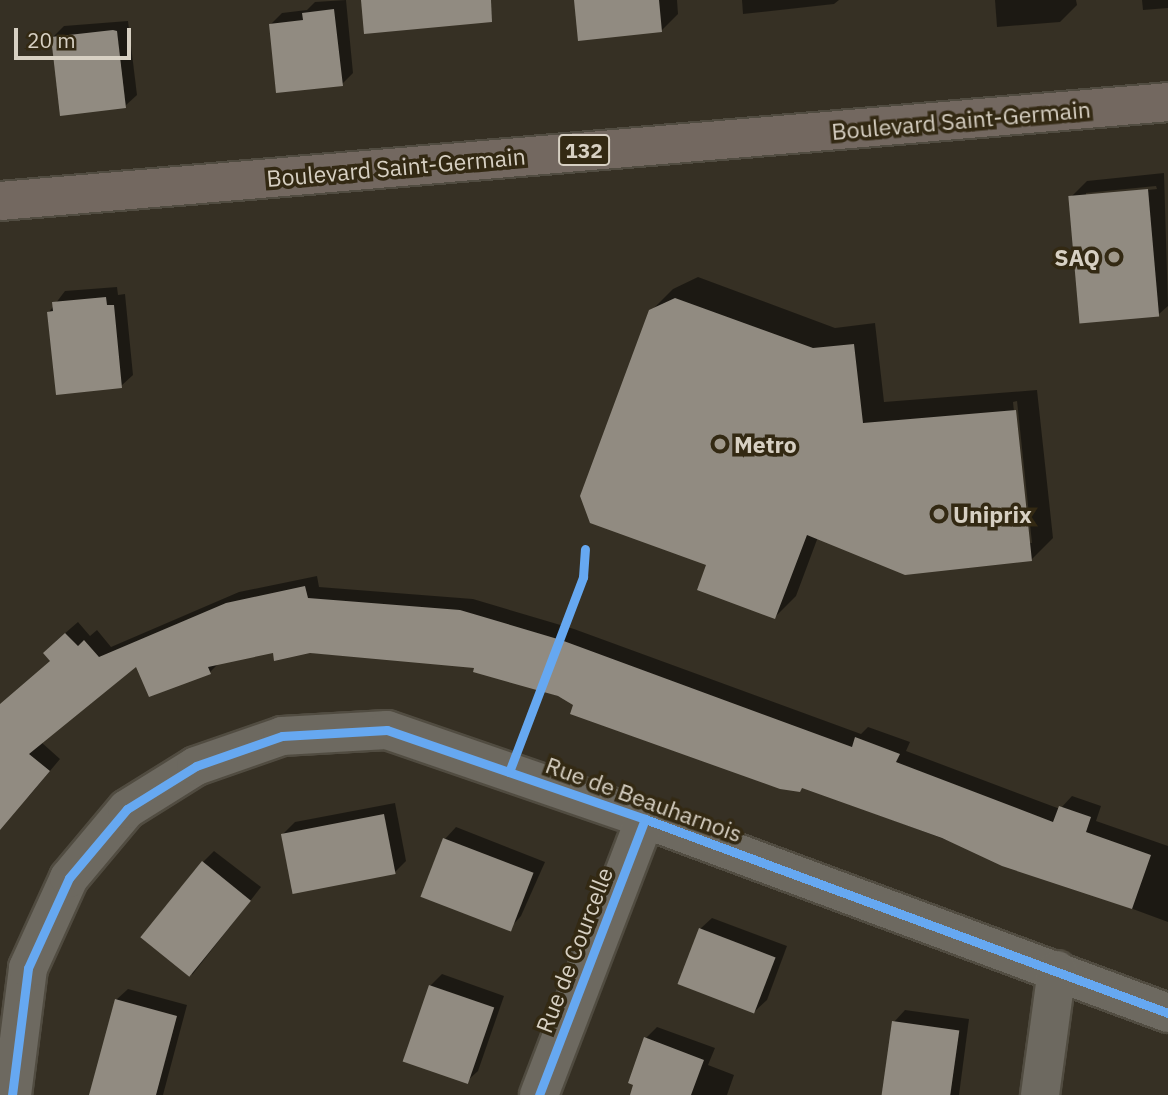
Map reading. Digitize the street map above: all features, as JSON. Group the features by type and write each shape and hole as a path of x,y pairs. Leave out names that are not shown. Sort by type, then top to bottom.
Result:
{"main road":[{"name":"Boulevard Saint-Germain","path":"0,201 1168,102"}],"street":[{"name":"Rue de Beauharnois","path":"12,1095 28,968 69,878 127,809 195,766 282,736 387,730 645,819 1168,1013"},
{"name":"Rue de Courcelle","path":"539,1095 645,819"},
{"path":"1040,1095 1057,970"}],"building":[{"path":"361,0 491,0 492,22 364,34"},
{"path":"574,0 659,0 662,32 578,41"},
{"path":"334,9 343,86 276,93 269,24 303,20 302,13"},
{"path":"117,31 126,108 60,116 51,37"},
{"name":"SAQ","path":"1148,189 1159,317 1079,323 1068,196"},
{"path":"106,297 107,305 114,305 122,388 56,395 47,312 53,311 52,302"},
{"name":"Metro","path":"675,298 813,348 854,344 863,423 1016,410 1032,561 905,575 807,535 775,619 697,590 706,565 590,523 580,496 649,310"},
{"path":"305,586 308,598 460,610 561,640 852,747 855,737 900,754 896,762 1053,822 1059,806 1091,817 1086,832 1151,855 1132,909 1002,866 942,838 802,788 800,792 780,789 570,714 573,705 558,696 473,672 474,668 310,653 274,661 273,653 208,667 211,674 149,697 136,667 29,754 50,771 0,830 0,704 50,661 43,653 65,633 78,646 84,640 99,657 226,603"},
{"path":"384,814 396,874 293,894 281,834"},
{"path":"443,838 534,873 511,932 420,897"},
{"path":"202,861 251,901 189,977 140,937"},
{"path":"699,928 776,957 754,1013 677,984"},
{"path":"429,985 494,1007 468,1084 403,1062"},
{"path":"115,999 177,1016 156,1095 89,1095"},
{"path":"892,1021 959,1030 950,1095 882,1095"},
{"path":"644,1037 704,1060 691,1095 630,1095 633,1085 628,1083"}],"cycle path":[{"path":"509,772 583,577 585,549"},
{"path":"12,1095 28,968 69,878 127,809 196,766 282,736 387,730 645,819 1168,1013"},
{"path":"539,1095 645,819"}],"place":[{"name":"SAQ","path":"1114,257"},
{"name":"Metro","path":"720,444"},
{"name":"Uniprix","path":"939,514"}]}
